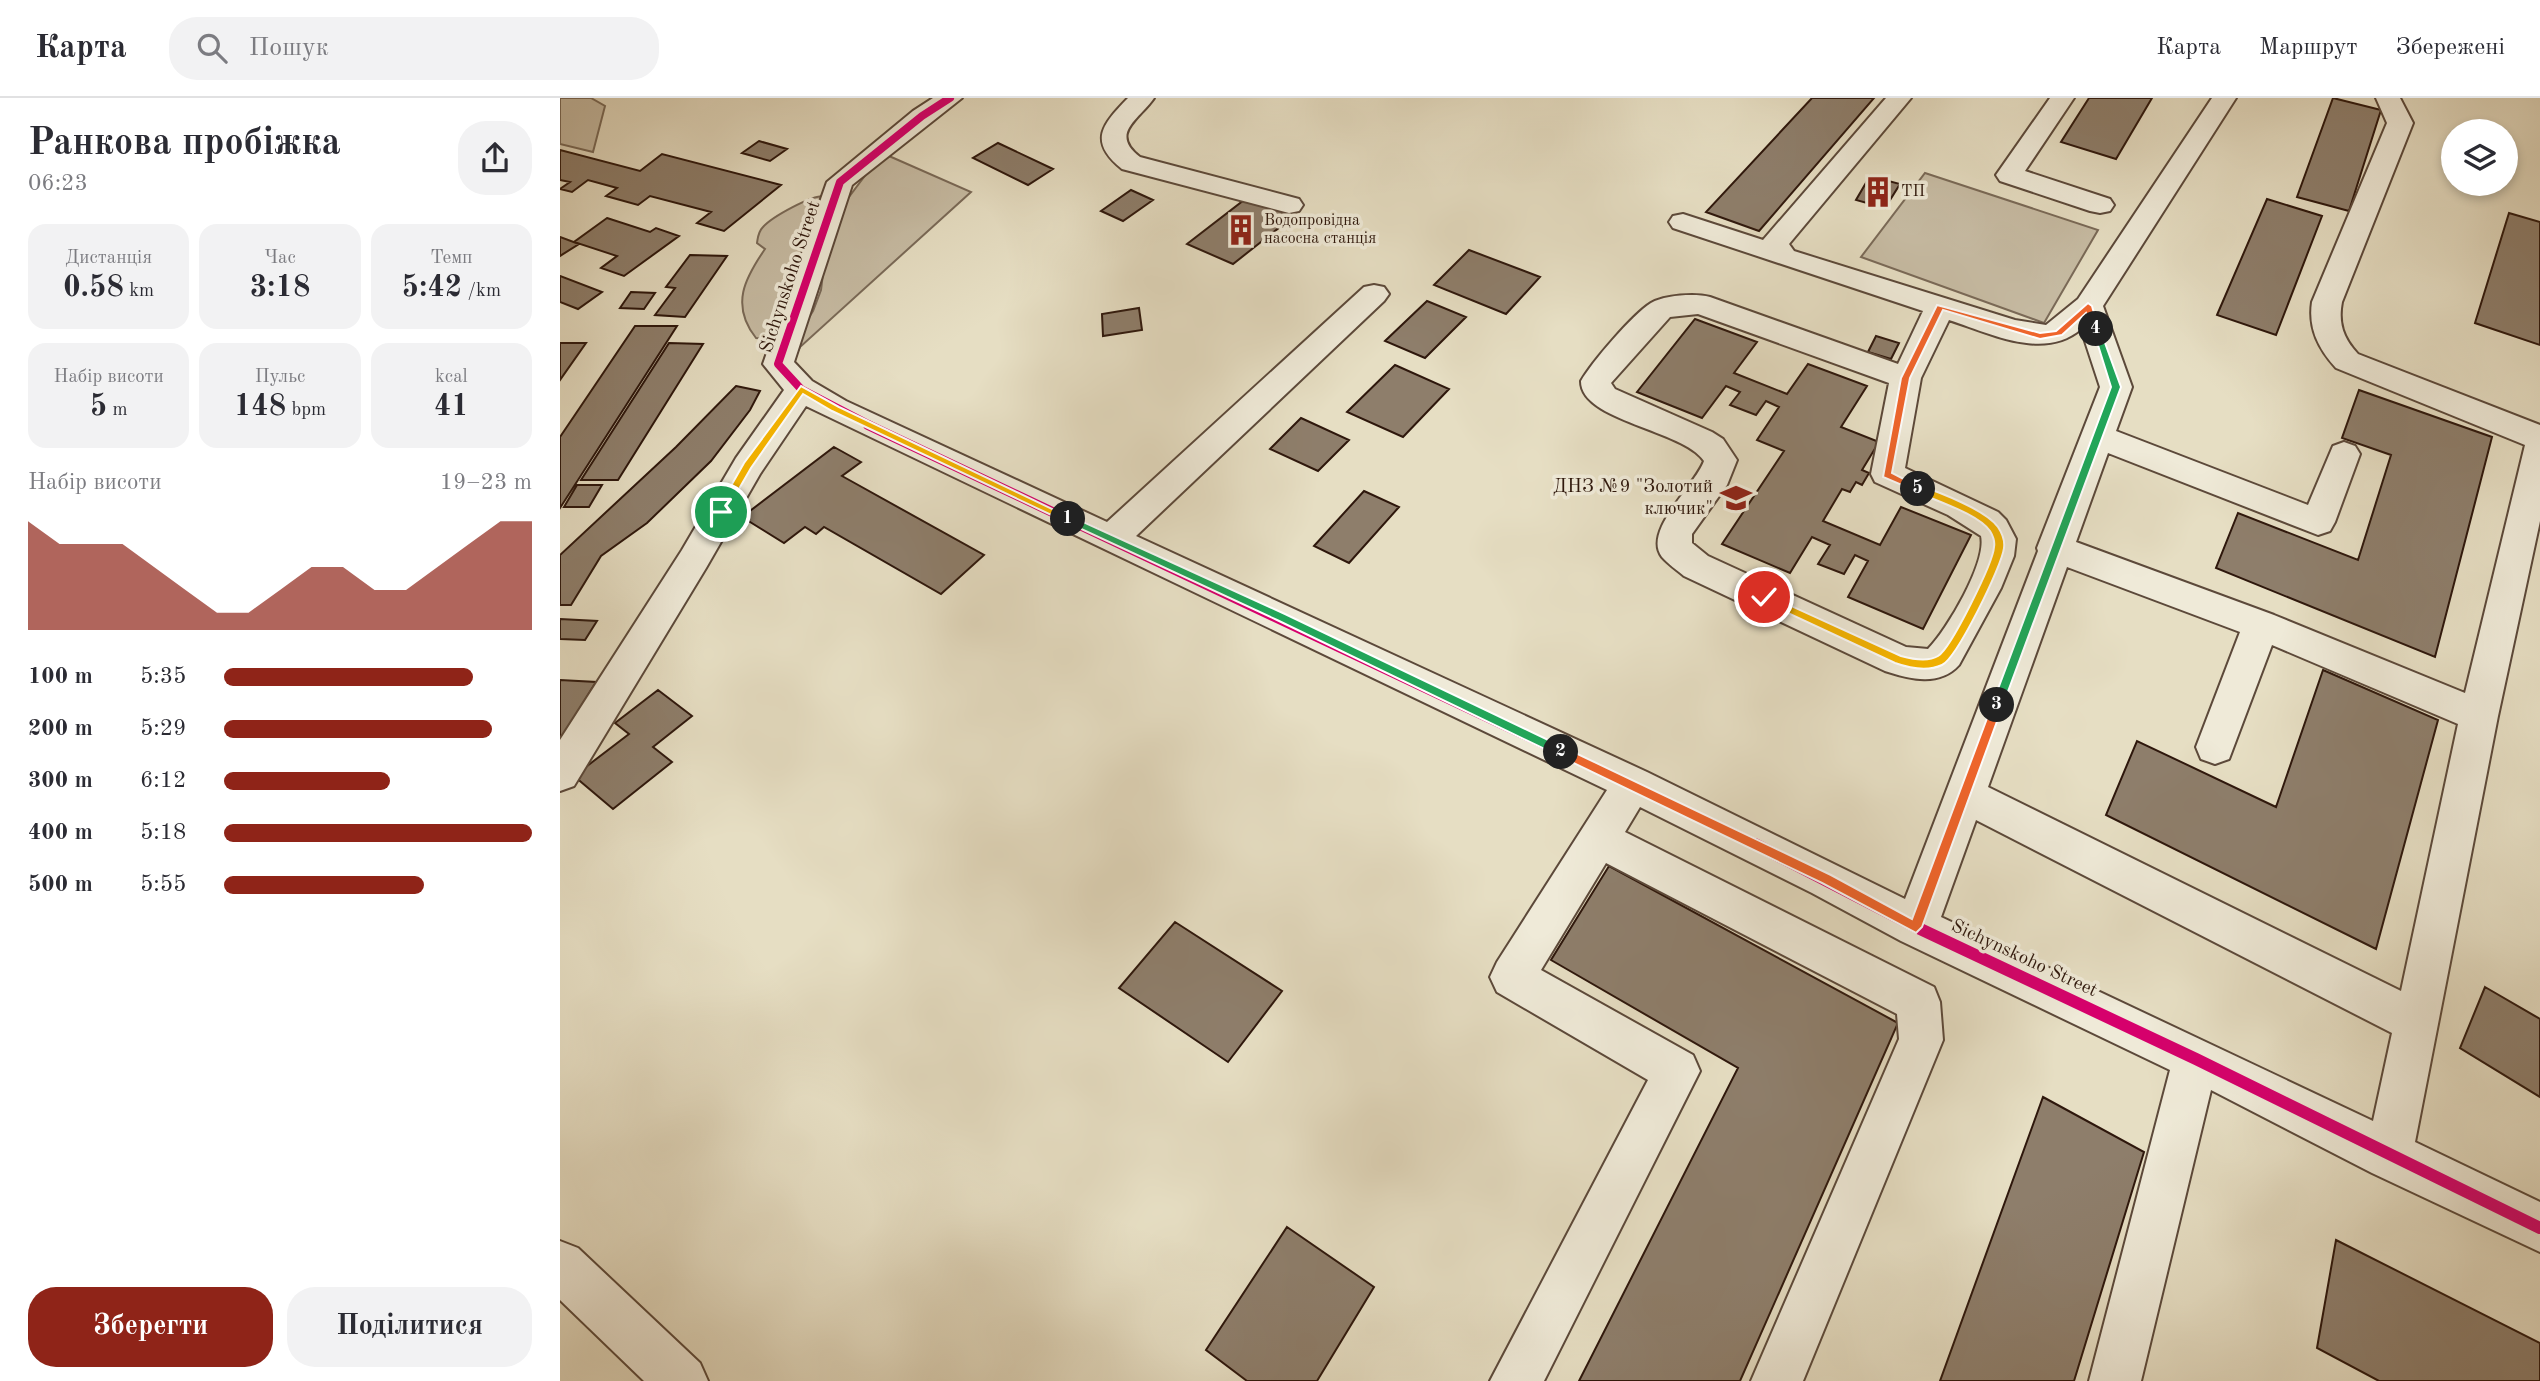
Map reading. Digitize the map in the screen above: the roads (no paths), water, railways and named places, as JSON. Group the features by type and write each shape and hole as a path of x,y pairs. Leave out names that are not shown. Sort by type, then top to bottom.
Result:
{"street":[{"name":"Sichynskoho Street","path":"950,98 922,116 840,182 778,364 801,389 835,409 1633,784 1827,879 1916,927 2196,1059 2540,1228"},
{"path":"1142,98 1121,121 1113,135 1115,150 1122,157 1131,163 1289,205"},
{"path":"1784,257 1777,250 1775,243 1899,98"},
{"path":"2063,98 2009,175 2100,205"},
{"path":"1683,222 1940,307 2040,336 2059,333 2088,306 2224,98"},
{"path":"2388,98 2400,123 2327,302 2324,314 2332,342 2347,361 2540,438"},
{"path":"1111,539 1374,294"},
{"path":"1906,378 1699,304 1662,309 1646,323 1596,381 1596,387 1609,399 1702,440 1712,447 1721,460 1715,477 1674,536 1679,555 1696,566 1898,660 1928,664 1939,661 1953,648 1986,582 1999,549 1999,539 1994,528 1980,516 1886,474 1906,378 1940,307"},
{"path":"1916,927 2054,548 2116,387 2088,306"},
{"path":"560,774 694,559 748,466 801,389"},
{"path":"2098,437 2318,522 2344,454"},
{"path":"2389,1156 2479,716 2540,446"},
{"path":"2054,548 2260,625 2479,716"},
{"path":"2215,747 2260,625"},
{"path":"1516,1381 1677,1071 1512,977 1633,784"},
{"path":"1964,795 2416,1022"},
{"path":"1599,838 1918,1002 1922,1040 1777,1381"},
{"path":"2115,1381 2196,1059"},
{"path":"560,1266 682,1381"}],"place":[{"name":"ТП","path":"1878,192"},
{"name":"Водопровідна насосна станція","path":"1241,230"},
{"name":"ДНЗ №9 \"Золотий ключик\"","path":"1736,498"}]}
